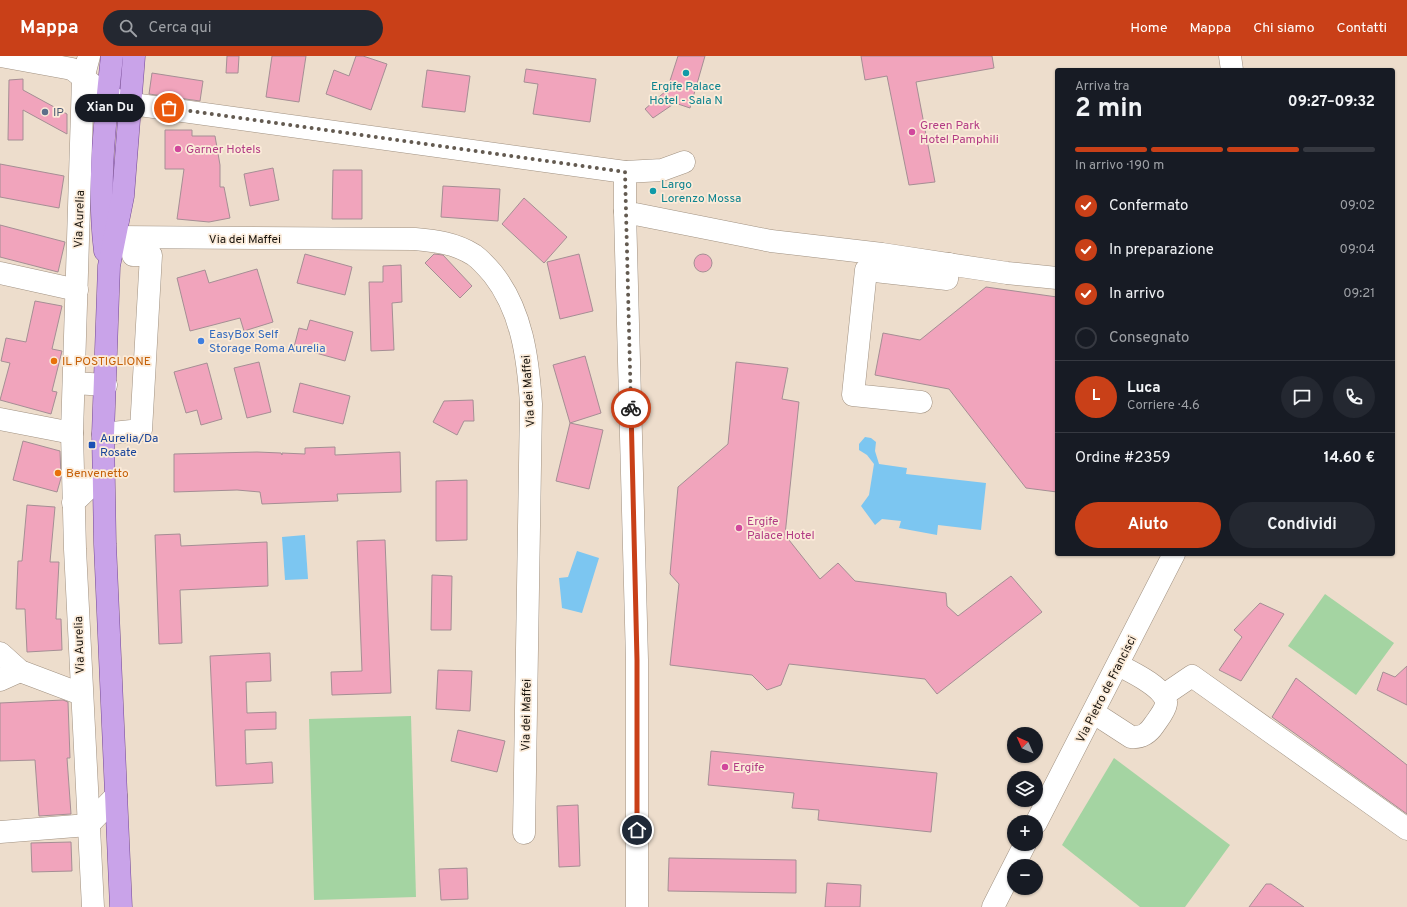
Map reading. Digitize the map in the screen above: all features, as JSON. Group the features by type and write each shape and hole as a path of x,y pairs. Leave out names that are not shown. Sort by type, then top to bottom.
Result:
{"main road":[{"name":"Via Aurelia","path":"112,56 102,159 104,239 109,266 106,385 103,434 105,551 121,907"},
{"name":"Via Aurelia","path":"109,266 124,237 123,196 134,56"}],"street":[{"path":"1,56 67,67 76,71 83,78 108,96 119,101 131,103 625,172 662,170 684,162"},
{"name":"Via Aurelia","path":"89,56 83,78 72,433 81,694 93,907"},
{"path":"1230,56 1232,68"},
{"path":"625,172 637,652 637,907"},
{"path":"625,212 771,241 882,254 1007,273 1055,278"},
{"path":"103,434 141,430 151,255 133,255 124,237"},
{"name":"Via dei Maffei","path":"124,237 415,239 439,241 461,248 475,255 499,282 510,304 523,337 529,370 531,404 524,833"},
{"path":"921,402 853,395 866,270 947,279 949,264"},
{"path":"0,273 77,290"},
{"path":"74,383 106,385"},
{"path":"0,419 72,433"},
{"path":"74,503 104,473"},
{"name":"Via Pietro de Francisci","path":"1040,815 1094,713 1173,556"},
{"path":"0,653 20,671 81,694"},
{"path":"1094,713 1131,737 1138,738 1149,732 1163,712 1166,705 1164,695 1146,680 1118,665"},
{"path":"0,680 20,671"},
{"path":"1164,695 1192,676 1407,828"},
{"path":"0,832 88,825 116,796"},
{"path":"993,907 1021,851"}],"green space":[{"path":"1325,594 1394,643 1356,695 1288,646"},
{"path":"411,716 416,897 314,900 309,719"},
{"path":"1114,758 1230,845 1185,907 1140,907 1062,845"}],"water":[{"path":"865,437 871,438 876,442 875,451 879,464 907,468 906,474 986,483 981,530 938,525 937,535 899,528 901,521 882,519 875,525 861,506 869,495 874,464 867,455 859,450 859,444"},
{"path":"305,535 308,579 285,580 282,537"},
{"path":"577,551 599,558 582,613 562,608 559,578 568,577"}],"building":[{"path":"227,56 239,56 238,73 226,73"},
{"path":"272,56 306,56 299,102 266,97"},
{"path":"356,56 363,56 387,64 371,110 326,94 334,70 349,76"},
{"name":"Ergife Palace Hotel - Sala N","path":"678,56 705,56 690,108 675,103 653,118 645,109 667,90"},
{"name":"Green Park Hotel Pamphili","path":"861,56 992,56 994,68 916,82 935,182 909,185 887,76 865,80"},
{"path":"526,69 596,79 590,122 533,114 538,84 524,82"},
{"path":"427,70 470,76 465,112 422,107"},
{"path":"152,73 203,81 200,101 149,94"},
{"name":"IP","path":"23,79 23,90 67,114 67,134 23,110 23,140 8,140 9,80"},
{"path":"165,130 192,130 192,136 215,136 220,165 220,187 224,187 230,218 209,222 177,219 184,169 165,169"},
{"path":"0,164 64,176 59,208 0,197"},
{"path":"273,168 279,200 250,206 244,174"},
{"path":"333,170 362,170 362,219 332,219"},
{"path":"443,186 500,189 498,221 441,217"},
{"path":"524,198 567,237 544,263 502,224"},
{"path":"0,225 65,242 58,272 0,257"},
{"path":"305,254 352,267 345,295 297,283"},
{"path":"434,254 443,255 472,286 460,298 425,263"},
{"path":"579,254 593,311 560,319 547,262"},
{"path":"699,254 707,254 712,259 710,270 707,272 699,272 694,267 694,259"},
{"path":"401,265 402,302 392,303 394,350 371,351 369,282 383,282 383,266"},
{"path":"257,269 273,322 244,331 240,318 190,331 177,278 205,270 209,283"},
{"path":"986,287 1055,297 1055,492 1026,488 949,389 875,375 883,333 920,340"},
{"path":"35,301 62,306 52,349 62,351 52,391 57,392 51,414 0,400 10,363 1,361 6,338 26,342"},
{"path":"310,320 353,332 345,361 294,347 299,328 307,330"},
{"path":"585,356 601,413 570,423 553,365"},
{"path":"259,362 271,412 247,418 234,368"},
{"name":"Ergife Palace Hotel","path":"736,362 788,368 782,399 799,402 785,535 820,579 838,563 855,581 946,593 947,606 958,616 1011,576 1042,612 937,694 925,679 789,664 781,685 767,690 752,675 670,665 679,584 670,574 678,487 728,444"},
{"path":"207,363 222,419 201,425 197,410 186,413 174,372"},
{"path":"300,383 350,396 343,424 293,412"},
{"path":"473,400 474,421 464,421 457,435 433,422 444,401"},
{"path":"570,423 603,430 589,489 556,481"},
{"path":"23,441 60,451 61,478 57,492 13,480"},
{"path":"335,447 335,455 400,452 401,492 337,494 338,501 262,504 260,492 237,490 174,492 174,454 257,452 281,453 282,455 282,453 305,454 305,448"},
{"path":"467,480 467,540 436,541 436,481"},
{"path":"27,505 55,507 50,562 59,562 56,619 61,619 62,650 27,652 25,609 16,609 18,561 22,561"},
{"path":"180,534 181,546 267,542 268,586 180,590 182,643 159,644 155,535"},
{"path":"385,540 391,693 332,695 331,672 362,671 357,541"},
{"path":"432,575 452,576 451,630 431,630"},
{"path":"1260,603 1284,614 1241,681 1219,670 1242,637 1234,630"},
{"path":"270,653 271,681 246,682 247,713 276,712 276,729 245,730 246,764 272,762 273,783 216,786 210,656"},
{"path":"1407,666 1407,705 1377,690 1383,672 1395,677"},
{"path":"438,670 472,671 470,711 436,709"},
{"path":"1296,678 1407,765 1407,814 1272,717"},
{"path":"63,700 68,702 70,758 67,758 71,814 39,816 35,760 0,761 0,703"},
{"path":"458,730 505,741 497,772 451,761"},
{"path":"711,751 937,773 931,832 818,820 819,810 792,808 794,793 708,785"},
{"path":"578,805 580,866 559,867 557,806"},
{"path":"71,842 72,871 32,872 31,843"},
{"path":"669,858 796,860 796,893 668,891"},
{"path":"467,868 468,899 441,900 439,869"},
{"path":"827,883 861,885 860,907 825,907"},
{"path":"1266,884 1271,884 1304,907 1249,907"}],"way so far":[{"path":"169,108 625,172 631,408"}],"place":[{"name":"Ergife Palace Hotel - Sala N","path":"686,73"},
{"name":"Xian Du","path":"169,108"},
{"name":"IP","path":"45,112"},
{"name":"Green Park Hotel Pamphili","path":"912,132"},
{"name":"Garner Hotels","path":"178,149"},
{"name":"Largo Lorenzo Mossa","path":"653,191"},
{"name":"EasyBox Self Storage Roma Aurelia","path":"201,341"},
{"name":"IL POSTIGLIONE","path":"54,361"},
{"name":"Aurelia/Da Rosate","path":"92,445"},
{"name":"Benvenetto","path":"58,473"},
{"name":"Ergife Palace Hotel","path":"739,528"},
{"name":"Ergife","path":"725,767"}],"route":[{"path":"631,408 637,660 637,830"}]}
